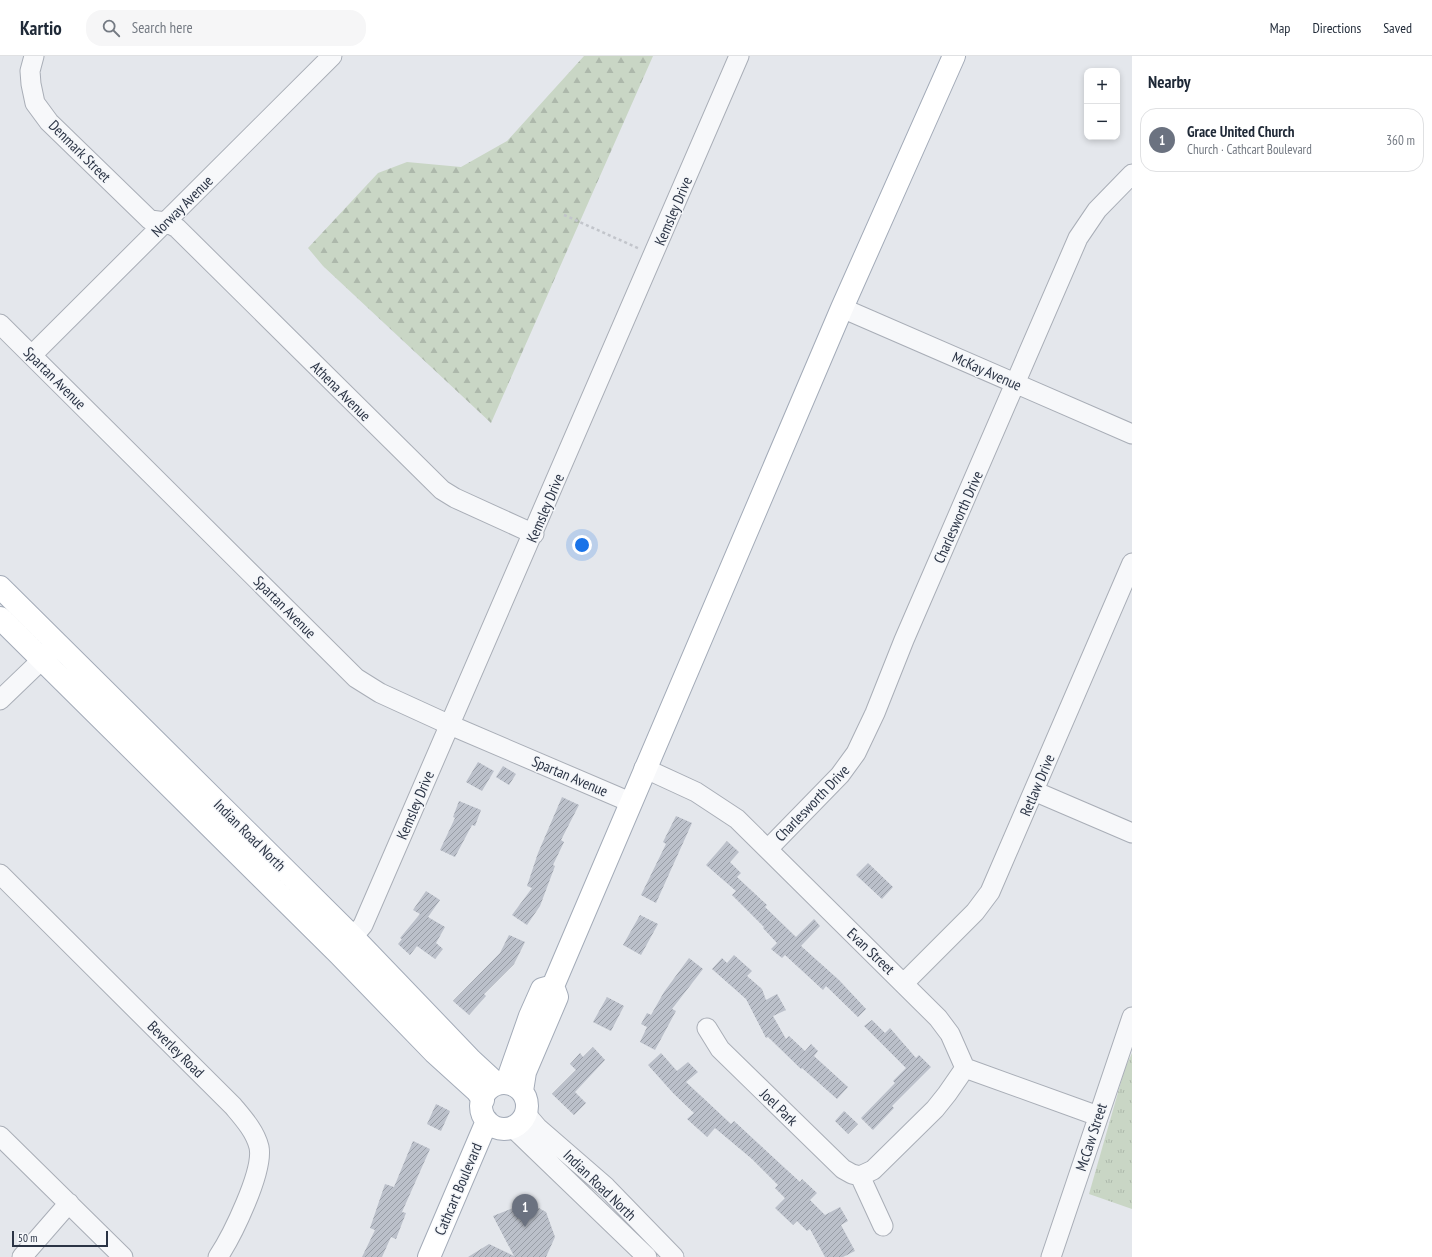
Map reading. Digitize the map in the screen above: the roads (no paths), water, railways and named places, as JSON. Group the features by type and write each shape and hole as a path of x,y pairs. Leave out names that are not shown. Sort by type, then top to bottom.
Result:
{"main road":[{"path":"501,1090 512,1069 530,1016 542,989 552,986 842,308 954,56"},
{"name":"Indian Road North","path":"0,587 354,938 501,1090 527,1102 508,1123 482,1113 501,1090"},
{"name":"Indian Road North","path":"0,618 339,954 434,1052 477,1091 501,1090"},
{"name":"Cathcart Boulevard","path":"429,1257 508,1123"},
{"name":"Cathcart Boulevard","path":"443,1257 488,1154 508,1123"}],"street":[{"name":"Denmark Street","path":"34,56 30,71 30,84 35,103 49,122 150,220 166,222"},
{"name":"Norway Avenue","path":"32,355 332,56"},
{"name":"Kemsley Drive","path":"339,954 354,938 363,925 534,534 739,56"},
{"name":"Charlesworth Drive","path":"768,849 840,775 851,761 875,713 1015,384 1084,228 1097,210 1132,174"},
{"name":"Athena Avenue","path":"166,222 177,228 442,490 534,534"},
{"name":"McKay Avenue","path":"842,308 1132,434"},
{"name":"Spartan Avenue","path":"0,324 356,678 380,693 450,725 630,802"},
{"name":"Retlaw Drive","path":"904,983 975,912 987,896 1002,867 1132,563"},
{"path":"0,700 58,644"},
{"name":"Evan Street","path":"644,768 685,786 717,804 737,819 904,983 945,1026 965,1068"},
{"path":"1034,791 1132,834"},
{"name":"Beverley Road","path":"0,874 233,1106 257,1138 260,1161 257,1176 229,1239 218,1257"},
{"name":"McCaw Street","path":"1051,1257 1132,1018"},
{"name":"Joel Park","path":"707,1028 720,1049 842,1169 860,1176"},
{"path":"883,1226 860,1176 874,1170 935,1109 965,1068 1098,1116"},
{"name":"Indian Road North","path":"508,1123 648,1257"},
{"name":"Indian Road North","path":"508,1123 538,1128 606,1187 674,1257"},
{"path":"0,1136 123,1257"},
{"path":"22,1257 69,1203"}],"place":[{"name":"Grace United Church","path":"525,1227"}]}
